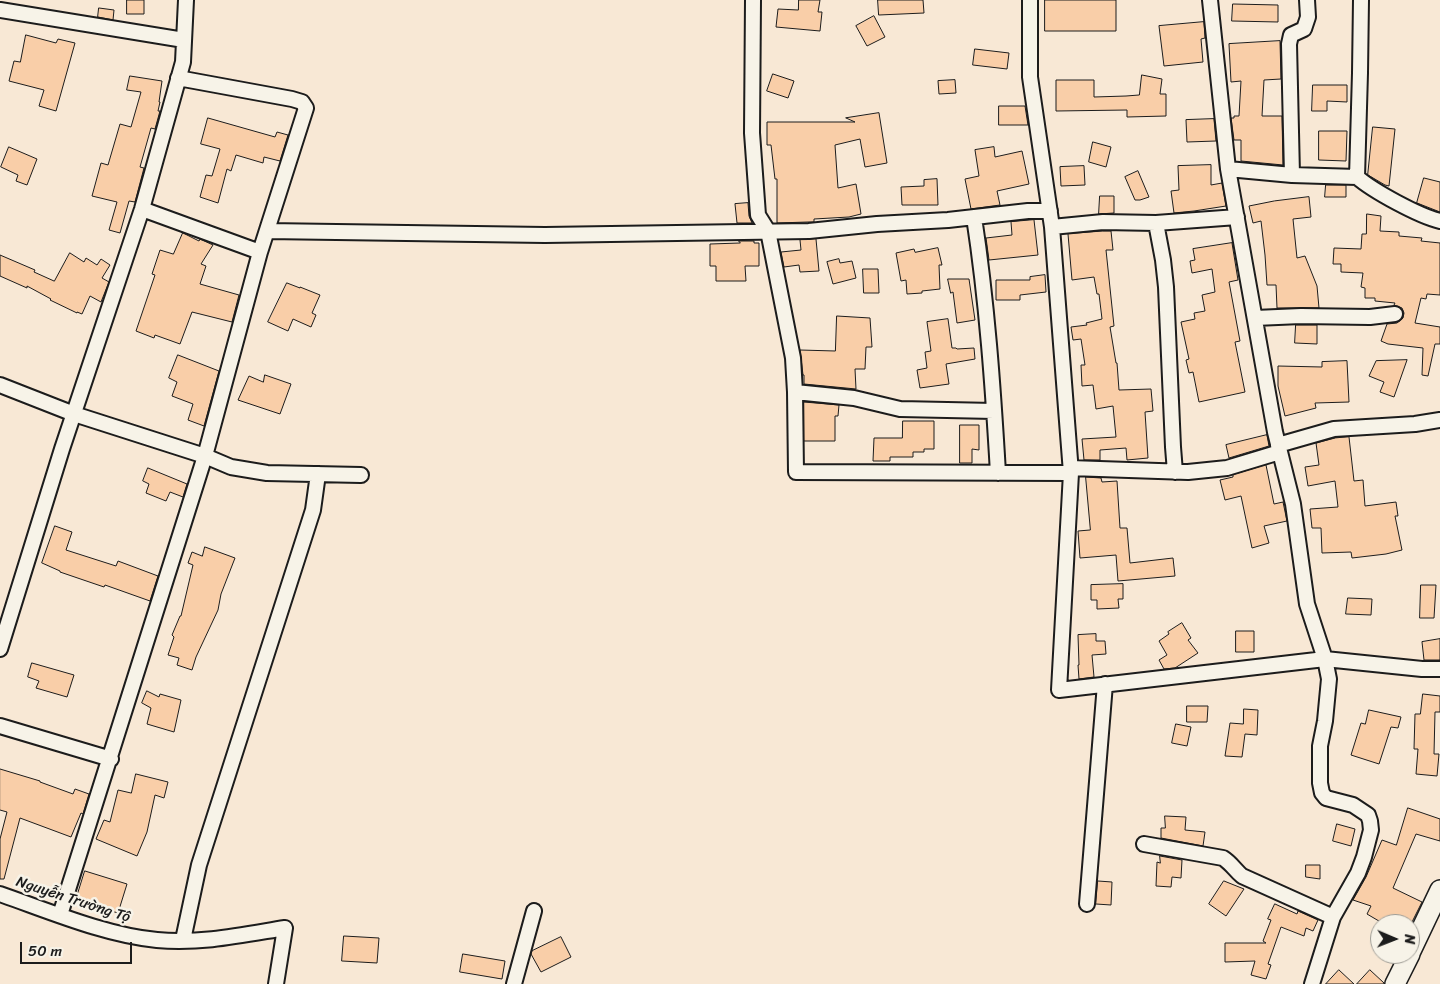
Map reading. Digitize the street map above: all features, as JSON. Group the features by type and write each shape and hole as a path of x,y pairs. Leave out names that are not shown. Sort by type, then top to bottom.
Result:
{"street":[{"path":"0,649 74,414 142,209 183,62 186,0"},
{"path":"753,0 752,133 758,215 768,231 793,358 796,472 998,473 1071,470 1188,472 1227,468 1334,429 1440,420"},
{"path":"1030,0 1030,77 1052,226 1071,470 1059,690 1325,659 1422,670 1440,669"},
{"path":"1210,0 1228,169 1236,217 1279,449 1293,504 1306,604 1325,659 1329,680 1325,721 1320,746 1320,783 1322,793 1326,798 1353,805 1368,815 1371,830 1358,873 1333,917 1312,984"},
{"path":"1292,175 1289,44 1291,35 1304,28 1308,17 1307,0"},
{"path":"1357,177 1360,0"},
{"path":"0,10 184,40"},
{"path":"60,915 111,759 205,456 260,252 306,108 302,102 178,78"},
{"path":"1228,169 1292,175 1357,177 1404,206 1440,221"},
{"path":"142,209 260,252"},
{"path":"267,231 545,235 809,231 1028,211 1050,211"},
{"path":"974,217 986,308 998,473"},
{"path":"1052,226 1103,222 1156,223 1236,217"},
{"path":"1156,223 1166,287 1173,448 1176,472"},
{"path":"1255,318 1310,316 1370,317 1395,314"},
{"path":"0,385 74,414 205,456 231,467 267,473 361,475"},
{"path":"795,392 854,398 900,409 994,411"},
{"path":"183,940 200,865 313,510 318,474"},
{"path":"1087,904 1105,684"},
{"path":"0,726 111,759"},
{"path":"1144,844 1223,858 1242,876 1333,917"},
{"path":"1420,933 1440,890"},
{"name":"Nguyễn Trường Tộ","path":"0,894 114,933 156,940 206,941 285,928 276,984"},
{"path":"514,984 534,911"},
{"path":"1395,984 1405,964"}],"building":[{"path":"127,0 144,0 144,14 127,14"},
{"path":"799,0 820,0 818,12 822,12 820,31 776,27 778,9 798,10"},
{"path":"878,0 923,0 924,13 879,15"},
{"path":"1045,0 1116,0 1116,31 1045,31"},
{"path":"1233,4 1278,5 1278,22 1232,21"},
{"path":"99,8 114,10 113,20 98,17"},
{"path":"874,16 885,37 867,46 856,26"},
{"path":"1204,22 1205,38 1201,39 1203,62 1164,66 1159,26"},
{"path":"26,35 56,43 58,39 75,43 56,111 39,106 44,90 9,81 14,61 20,62"},
{"path":"1280,41 1281,79 1264,80 1262,116 1282,116 1283,165 1241,161 1241,140 1234,140 1231,118 1239,116 1241,81 1231,82 1229,44"},
{"path":"975,49 1009,53 1007,69 973,65"},
{"path":"773,74 794,81 788,98 767,91"},
{"path":"1142,75 1162,79 1160,94 1166,94 1166,116 1127,117 1127,110 1056,111 1056,80 1094,80 1094,97 1126,96 1139,95"},
{"path":"130,76 162,81 158,111 160,111 155,129 151,128 140,167 144,168 135,202 129,201 120,233 109,230 117,202 92,196 101,163 108,165 120,124 131,127 141,92 127,90"},
{"path":"955,80 956,93 939,94 938,81"},
{"path":"1313,85 1347,85 1347,102 1327,101 1327,111 1312,111"},
{"path":"999,106 1025,106 1028,125 999,125"},
{"path":"879,113 887,163 865,167 860,139 835,145 838,188 856,184 861,214 849,217 814,219 814,222 777,223 777,179 775,179 771,145 767,145 767,122 855,122 846,118"},
{"path":"208,118 275,137 277,132 288,135 280,161 264,157 263,163 236,155 231,171 227,169 218,203 200,197 206,175 212,176 220,149 201,144"},
{"path":"1214,119 1216,141 1187,142 1186,120"},
{"path":"1373,127 1395,129 1389,186 1368,175"},
{"path":"1319,131 1347,131 1346,161 1319,160"},
{"path":"1093,142 1111,147 1106,167 1089,162"},
{"path":"9,147 37,159 27,185 16,181 18,175 1,167"},
{"path":"994,147 995,157 1022,151 1029,184 997,191 1000,205 971,209 965,179 979,176 975,150"},
{"path":"1211,165 1211,185 1222,183 1226,206 1174,213 1171,191 1179,190 1178,166"},
{"path":"1084,166 1085,185 1061,186 1060,167"},
{"path":"1138,171 1149,197 1135,200 1125,177"},
{"path":"1424,178 1440,182 1440,212 1417,203"},
{"path":"937,179 938,205 902,205 901,187 924,186 924,180"},
{"path":"1326,185 1346,185 1346,197 1325,197"},
{"path":"1100,196 1114,196 1114,213 1099,214"},
{"path":"1309,197 1311,217 1293,219 1297,258 1305,256 1317,286 1319,308 1277,308 1276,285 1267,285 1261,221 1253,223 1249,206"},
{"path":"748,203 749,216 752,223 737,223 735,204"},
{"path":"1367,214 1381,216 1380,231 1399,232 1399,236 1422,238 1421,241 1440,243 1440,295 1427,294 1426,299 1421,298 1415,323 1440,327 1440,344 1435,344 1428,376 1422,375 1423,348 1388,344 1381,341 1387,324 1397,323 1403,318 1402,308 1394,305 1395,303 1375,301 1375,298 1365,298 1365,288 1361,287 1363,273 1341,272 1341,264 1333,264 1334,248 1361,249 1362,234 1366,234"},
{"path":"1034,220 1038,255 989,260 986,238 1012,235 1011,222"},
{"path":"1111,231 1113,250 1106,250 1114,326 1110,327 1117,363 1119,390 1151,389 1153,411 1145,412 1148,458 1127,460 1126,448 1100,450 1100,460 1084,460 1082,439 1116,437 1113,406 1096,409 1093,385 1082,386 1081,365 1085,365 1081,339 1073,340 1071,327 1087,325 1086,323 1102,319 1099,294 1097,294 1094,277 1072,280 1068,234"},
{"path":"183,233 213,245 201,264 206,266 200,284 239,295 232,322 192,312 180,344 155,335 154,338 136,331 155,275 152,274 160,250 173,254"},
{"path":"816,239 819,271 800,272 799,265 784,267 781,252 801,250 800,240"},
{"path":"739,241 759,243 759,266 745,266 746,281 716,281 716,266 710,266 710,244 740,243"},
{"path":"1232,243 1238,280 1229,282 1240,341 1235,342 1245,392 1199,402 1193,372 1189,373 1186,360 1189,359 1181,322 1195,319 1194,313 1205,311 1202,295 1215,292 1212,269 1192,273 1190,261 1195,260 1193,249"},
{"path":"938,248 942,265 939,265 940,289 907,294 906,280 901,281 896,253 914,249 915,252"},
{"path":"70,253 84,262 86,258 97,265 101,259 110,265 102,278 109,282 101,302 90,296 82,314 50,300 27,286 27,288 0,276 0,255 35,270 34,272 54,281"},
{"path":"839,259 840,263 852,261 856,278 833,284 827,262"},
{"path":"863,269 878,269 879,293 864,293"},
{"path":"1045,275 1046,292 1020,295 1020,300 996,300 996,280 1030,280 1030,277"},
{"path":"948,279 969,279 975,320 957,323 953,292 951,293"},
{"path":"287,283 320,295 312,313 316,315 311,327 293,319 288,331 268,322"},
{"path":"837,316 870,318 872,347 866,347 865,369 855,369 856,389 804,384 800,350 835,351"},
{"path":"948,319 952,348 974,348 975,359 946,364 949,384 920,388 917,370 927,368 925,352 931,351 927,322"},
{"path":"1296,325 1317,325 1317,344 1295,343"},
{"path":"178,355 219,371 204,426 188,420 193,404 172,396 177,382 169,378"},
{"path":"1407,360 1394,397 1380,392 1384,382 1369,376 1376,361"},
{"path":"1347,361 1349,402 1315,403 1316,408 1285,416 1278,386 1278,366 1322,367 1322,362"},
{"path":"265,375 291,384 280,414 238,400 249,376 263,382"},
{"path":"804,402 839,405 838,416 835,416 835,441 804,441"},
{"path":"903,421 934,421 934,449 924,449 924,452 913,452 913,457 890,457 890,461 873,461 874,438 902,438"},
{"path":"960,425 979,425 979,450 972,449 972,463 960,463"},
{"path":"1267,435 1269,446 1229,458 1226,445"},
{"path":"1349,437 1354,481 1363,480 1365,506 1396,502 1398,516 1395,516 1402,550 1352,558 1351,552 1322,553 1321,528 1312,528 1310,509 1338,507 1335,481 1308,486 1305,467 1319,465 1316,443 1335,438"},
{"path":"1266,465 1274,504 1283,502 1287,521 1264,526 1269,543 1252,548 1241,496 1225,500 1220,480"},
{"path":"148,468 187,484 183,497 170,492 166,501 146,493 149,484 143,481"},
{"path":"1086,477 1101,478 1102,482 1117,481 1120,528 1127,528 1130,563 1173,558 1175,576 1118,581 1116,555 1080,558 1078,531 1090,530"},
{"path":"55,526 72,532 66,550 116,566 118,561 158,576 150,601 60,572 42,563"},
{"path":"205,547 235,558 221,594 218,610 192,670 177,665 179,658 168,655 174,637 172,635 181,616 193,565 188,563 192,552 202,556"},
{"path":"1123,584 1123,599 1118,599 1119,608 1097,609 1097,600 1091,600 1091,585"},
{"path":"1421,585 1436,585 1434,618 1420,618"},
{"path":"1348,598 1372,599 1371,615 1346,614"},
{"path":"1182,623 1191,638 1188,640 1198,653 1175,668 1164,669 1159,660 1167,655 1159,641 1169,634 1168,632"},
{"path":"1236,631 1254,631 1254,652 1236,652"},
{"path":"1096,634 1096,641 1105,641 1106,654 1092,655 1094,677 1079,679 1078,635"},
{"path":"1440,639 1440,660 1424,660 1422,642"},
{"path":"32,663 74,675 67,697 36,688 39,681 28,677"},
{"path":"147,691 159,697 160,694 181,700 174,732 147,724 151,708 142,703"},
{"path":"1423,694 1440,696 1440,712 1435,712 1434,754 1439,754 1437,776 1416,774 1418,749 1414,749 1415,714 1420,714"},
{"path":"1187,706 1208,706 1207,722 1187,722"},
{"path":"1244,709 1258,710 1257,735 1245,734 1242,757 1225,756 1230,723 1243,724"},
{"path":"1369,710 1401,717 1398,728 1391,727 1379,764 1351,755 1361,723 1365,724"},
{"path":"1176,724 1191,727 1187,746 1172,743"},
{"path":"0,769 40,781 73,794 75,789 89,794 83,814 81,813 71,837 20,818 4,879 0,879 0,839 7,812 0,810"},
{"path":"136,774 168,782 164,798 155,795 147,832 137,856 96,839 104,820 110,822 118,790 131,793"},
{"path":"1408,808 1440,819 1440,841 1416,834 1393,888 1422,902 1416,914 1370,914 1370,916 1367,914 1371,906 1353,900 1366,877 1382,840 1396,845"},
{"path":"1165,816 1186,817 1185,830 1205,832 1203,846 1161,838 1161,828 1165,828"},
{"path":"1337,824 1355,829 1351,846 1333,841"},
{"path":"1160,856 1182,860 1181,878 1172,877 1171,887 1156,886 1157,862 1160,863"},
{"path":"1306,865 1320,865 1320,879 1306,877"},
{"path":"85,871 127,884 118,913 76,900"},
{"path":"1098,881 1112,882 1111,905 1096,904"},
{"path":"1224,881 1244,889 1226,916 1209,904"},
{"path":"1275,904 1297,914 1298,911 1318,920 1313,931 1306,928 1304,936 1281,927 1268,964 1271,965 1266,979 1251,975 1255,961 1225,962 1225,943 1266,943 1263,941 1271,920 1268,919"},
{"path":"344,936 379,938 377,963 342,961"},
{"path":"561,937 571,957 541,972 531,954 532,951"},
{"path":"463,954 505,961 502,979 460,972"},
{"path":"1339,970 1354,984 1326,984"},
{"path":"1370,970 1384,983 1384,984 1357,984"}]}
